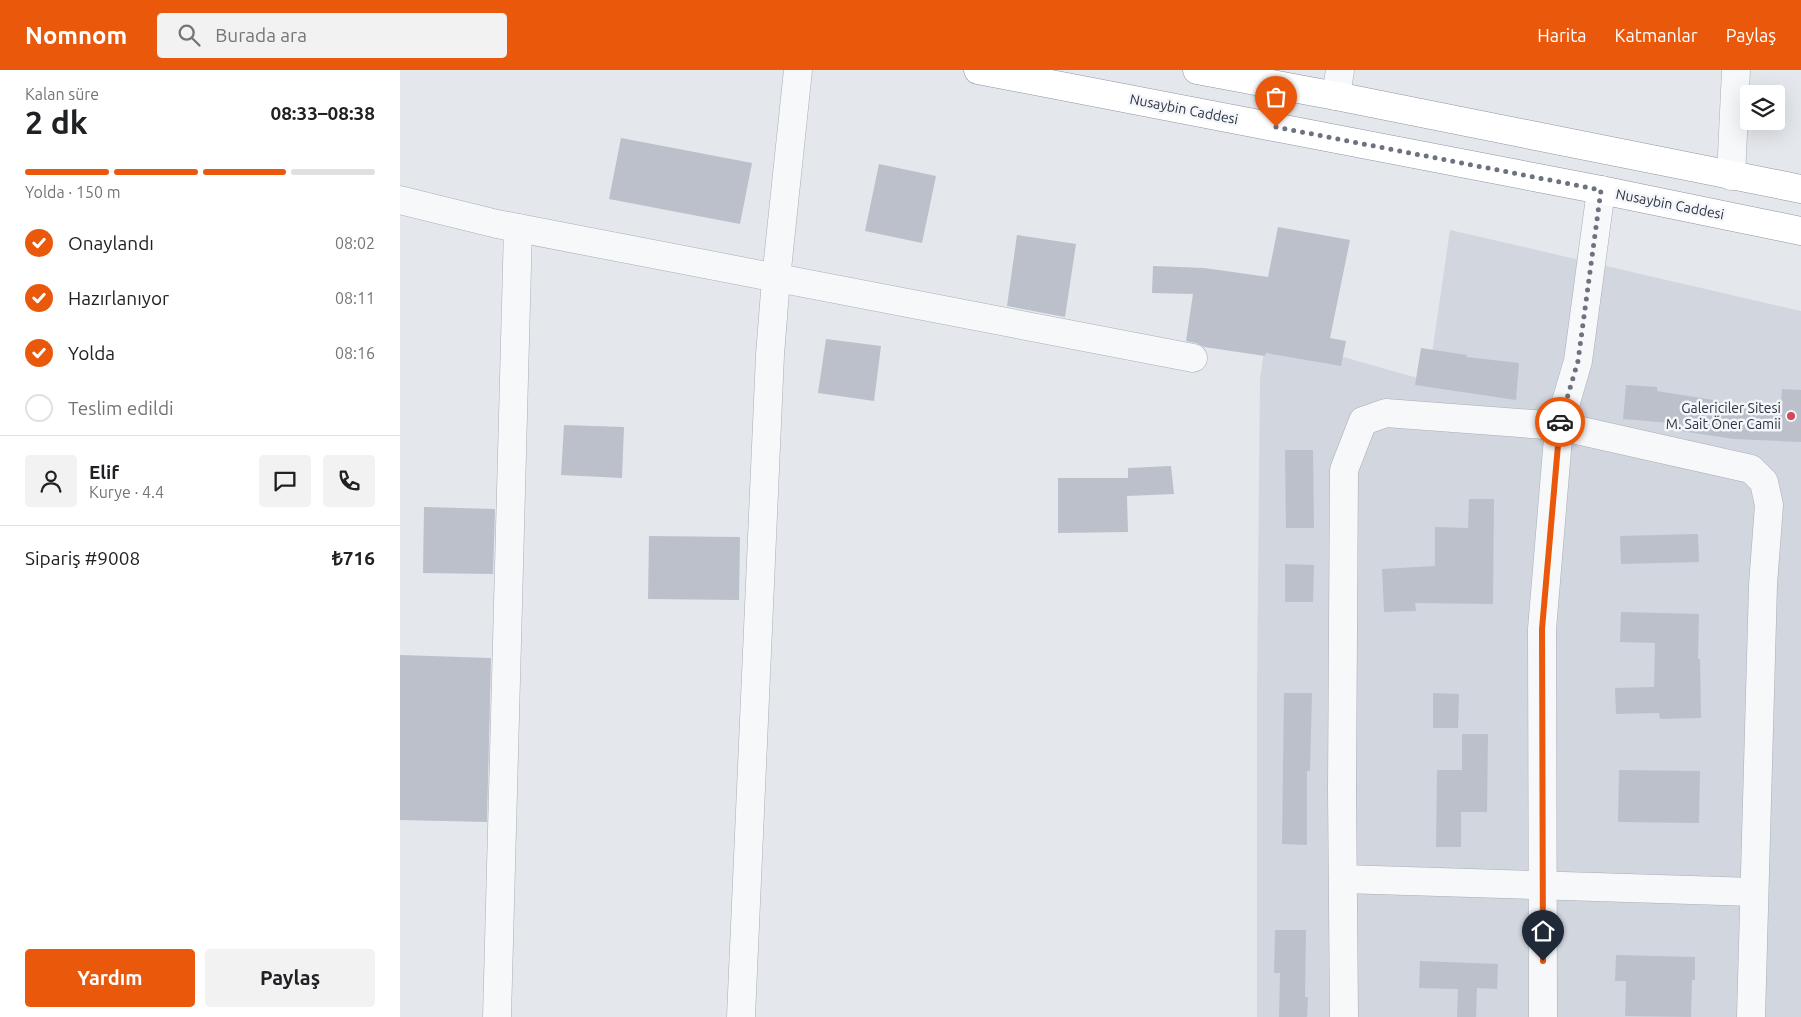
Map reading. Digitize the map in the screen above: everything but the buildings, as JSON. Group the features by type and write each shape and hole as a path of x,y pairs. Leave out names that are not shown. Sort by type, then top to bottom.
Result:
{"highway":[{"name":"Nusaybin Caddesi","path":"978,70 1801,230"},
{"path":"1197,70 1338,83 1731,176 1801,189"}],"street":[{"path":"741,1017 770,355 798,70"},
{"path":"1731,176 1736,70"},
{"path":"1543,1017 1542,629 1559,426 1578,361 1601,190"},
{"path":"400,200 518,228 1193,358"},
{"path":"497,1017 518,228"},
{"path":"1344,1017 1342,879 1344,470 1362,421 1386,413 1559,426 1751,468 1764,482 1769,505 1763,585 1751,1017"},
{"path":"1342,879 1754,892"}],"shaded area":[{"path":"1450,230 1801,311 1801,1017 1257,1017 1257,689 1260,380 1266,335 1428,381"}],"way so far":[{"path":"1276,127 1601,190 1578,361 1560,422"}],"place":[{"name":"Galericiler Sitesi M. Sait Öner Camii","path":"1791,416"}],"route":[{"path":"1543,961 1542,629 1560,422"}]}
